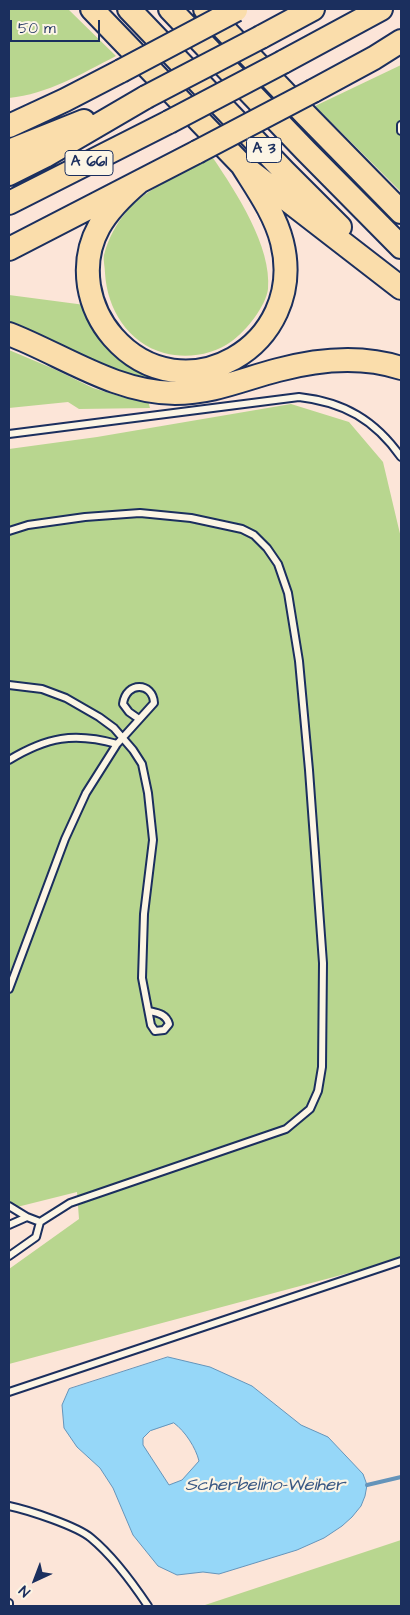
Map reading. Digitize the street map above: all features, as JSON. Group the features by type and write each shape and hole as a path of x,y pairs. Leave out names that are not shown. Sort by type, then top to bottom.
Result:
{"highway":[{"path":"92,9 242,165 401,288"},
{"name":"A 3","path":"129,9 284,171 401,288"},
{"name":"A 3","path":"170,9 401,247"},
{"path":"205,9 401,212"},
{"path":"9,126 120,71 237,9"},
{"name":"A 661","path":"9,174 46,156 146,97 313,9"},
{"name":"A 661","path":"9,203 169,122 381,9"},
{"path":"9,249 313,91 401,41"},
{"path":"374,58 401,48"},
{"path":"9,151 72,124 109,113 146,97"},
{"path":"139,182 121,198 105,217 92,240 88,268 90,293 93,303 100,320 109,332 120,345 133,355 164,368 180,371 201,370 218,366 238,357 254,344 272,323 284,294 286,267 282,240 269,209 242,165"},
{"path":"357,167 401,202"},
{"path":"9,334 107,378 137,388 174,393 213,389 278,370 324,360 372,361 401,368"}],"lane":[{"path":"401,125 401,131"},
{"path":"9,434 299,397 332,403 363,418 393,446 401,457"},
{"path":"9,531 28,525 75,518 140,514 191,518 242,529 254,536 267,548 278,564 288,593 299,661 310,779 323,963 322,1067 318,1091 310,1109 286,1129 70,1203 40,1222 36,1237 9,1256"},
{"path":"9,685 42,689 66,698 114,728 119,741"},
{"path":"9,989 65,839 86,793 119,741 154,703 154,696 140,686 130,688 124,696 123,704 129,712 139,719"},
{"path":"9,760 25,750 58,738 77,736 119,741 134,750 142,764 148,793 153,840 144,914 142,978 149,1011"},
{"path":"9,1206 27,1217 40,1222"},
{"path":"9,1225 27,1217"},
{"path":"9,1392 401,1261"},
{"path":"9,1506 29,1511 90,1536 124,1572 148,1606"}],"green space":[{"path":"9,9 68,9 116,56 51,88 9,98"},
{"path":"401,65 401,192 315,106"},
{"path":"213,158 251,220 264,256 268,273 268,289 264,303 249,325 225,346 208,353 191,356 164,353 140,341 122,323 110,299 104,255 116,226 135,202 156,187"},
{"path":"9,295 85,305 149,373 149,383 9,328"},
{"path":"9,350 93,388 122,397 148,401 150,408 79,409 68,402 9,408"},
{"path":"291,404 349,422 383,462 401,538 401,1259 9,1364 9,1269 79,1219 77,1192 9,1209 9,449 97,437"},
{"path":"401,1540 401,1606 202,1606"}],"water":[{"name":"Scherbelino-Weiher","path":"168,1357 210,1367 252,1386 301,1425 328,1437 363,1474 367,1485 365,1496 361,1506 342,1526 324,1538 297,1550 219,1574 203,1572 177,1575 158,1566 133,1535 113,1488 100,1468 77,1447 64,1428 62,1405 69,1389","holes":["174,1423 193,1445 199,1461 182,1480 169,1485 143,1445 143,1438 150,1431"]}],"waterway":[{"path":"367,1485 401,1477"}]}
